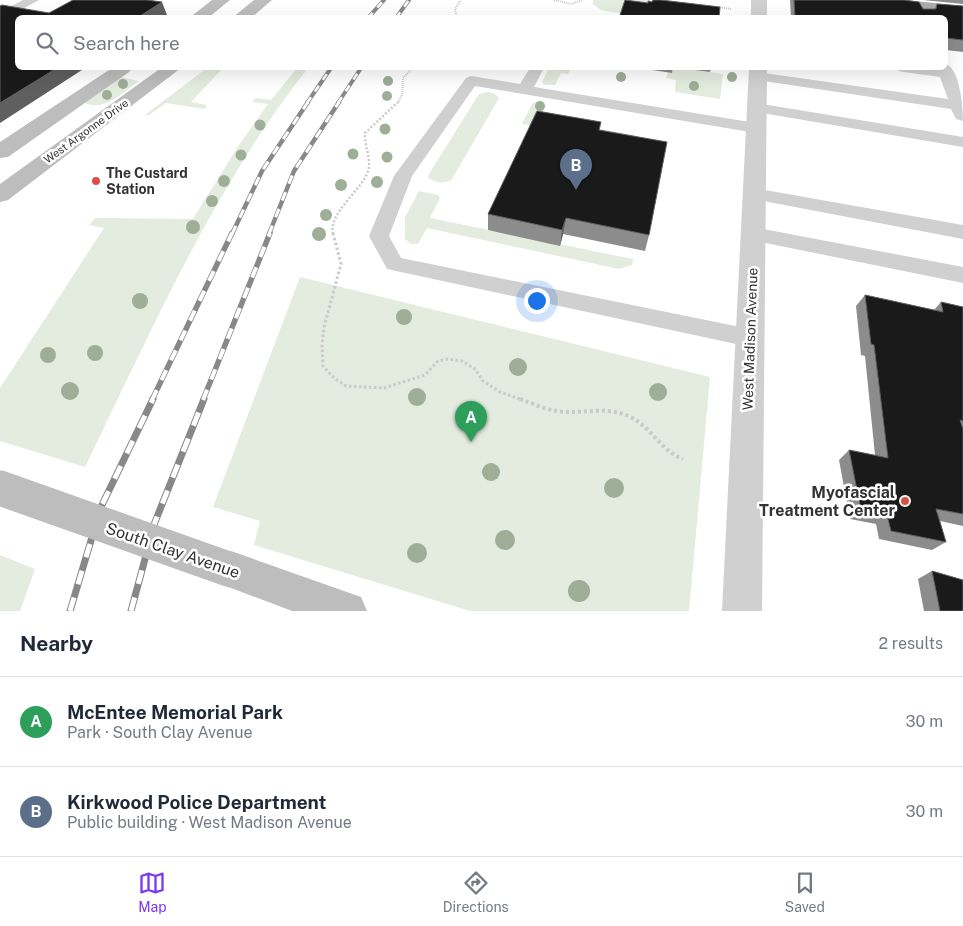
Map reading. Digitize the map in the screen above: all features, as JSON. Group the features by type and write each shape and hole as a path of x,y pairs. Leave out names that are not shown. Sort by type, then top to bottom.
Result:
{"main road":[{"path":"863,0 922,12 963,11"}],"street":[{"path":"201,15 222,0"},
{"path":"244,15 264,0"},
{"path":"759,0 759,15"},
{"path":"0,152 121,70"},
{"name":"West Argonne Drive","path":"0,195 169,70"},
{"name":"West Madison Avenue","path":"742,611 757,72"},
{"name":"South Clay Avenue","path":"0,488 347,611"}],"lane":[{"path":"0,17 33,0"},
{"path":"524,90 536,70"},
{"path":"945,70 960,112"},
{"path":"757,72 960,112"},
{"path":"750,338 394,264 379,236 403,176 476,74 524,90 963,142"},
{"path":"754,194 963,232"},
{"path":"753,234 963,275"}],"path":[{"path":"456,15 455,10 461,0"},
{"path":"554,0 572,4 583,0"},
{"path":"716,7 732,9"},
{"path":"411,70 404,78 402,95 398,103 365,133 364,140 369,157 368,171 354,195 343,207 332,228 341,264 324,327 323,366 334,378 346,386 384,388 425,376 438,362 448,359 462,361 475,369 483,381 491,388 500,392 561,412 608,411 622,413 640,420 668,453 683,459"}],"shaded area":[{"path":"593,0 651,0 636,15 601,10 593,4"},
{"path":"204,70 221,70 191,102 206,105 207,107 204,109 166,103 149,115 145,115"},
{"path":"295,70 307,70 242,162 213,211 160,312 85,467 0,441 0,388 104,228 89,225 95,218 193,219 239,145 268,104 252,102 256,98 271,100"},
{"path":"548,70 570,70 568,74 561,73 555,85 545,85 542,82"},
{"path":"673,70 694,70 723,74 720,99 675,92 676,80 666,78 668,72 672,73"},
{"path":"121,77 139,81 107,103 92,105 85,103"},
{"path":"488,92 495,94 499,98 452,179 447,182 440,182 428,178 479,94"},
{"path":"536,102 546,105 542,113 590,127 634,135 630,152 556,130 522,124 532,104"},
{"path":"419,191 438,195 440,198 430,218 633,259 632,265 619,269 427,228 418,244 411,244 405,239 405,217"},
{"path":"300,277 710,377 689,611 470,611 254,545 260,521 213,507"},
{"path":"0,555 35,569 20,611 0,611"}],"building":[{"path":"73,0 147,0 162,2 142,15 15,15 15,70 54,70 0,103 0,6 49,13"},
{"path":"625,0 648,3 648,1 661,0 720,7 719,15 620,15"},
{"path":"794,0 904,0 919,2 923,9 936,9 937,4 963,6 963,40 948,38 948,15 795,15"},
{"path":"537,111 601,122 599,130 667,142 649,235 566,218 562,230 488,214"},
{"path":"865,295 943,312 941,302 963,307 963,421 960,420 963,429 963,514 936,509 946,542 891,531 887,515 861,510 849,450 888,458 874,345 871,344"},
{"path":"932,571 963,580 963,611 940,611"}],"railway":[{"path":"371,15 384,0"},
{"path":"398,15 409,0"},
{"path":"307,103 330,70"},
{"path":"338,103 360,70"},
{"path":"232,234 262,171 308,102"},
{"path":"269,234 294,171 339,102"},
{"path":"152,400 232,233"},
{"path":"203,400 270,233"},
{"path":"70,611 101,507 153,399"},
{"path":"131,611 155,522 204,399"}],"place":[{"name":"The Custard Station","path":"96,181"},
{"name":"Kirkwood Police Department","path":"576,190"},
{"name":"McEntee Memorial Park","path":"471,442"},
{"name":"Myofascial Treatment Center","path":"905,501"}]}
